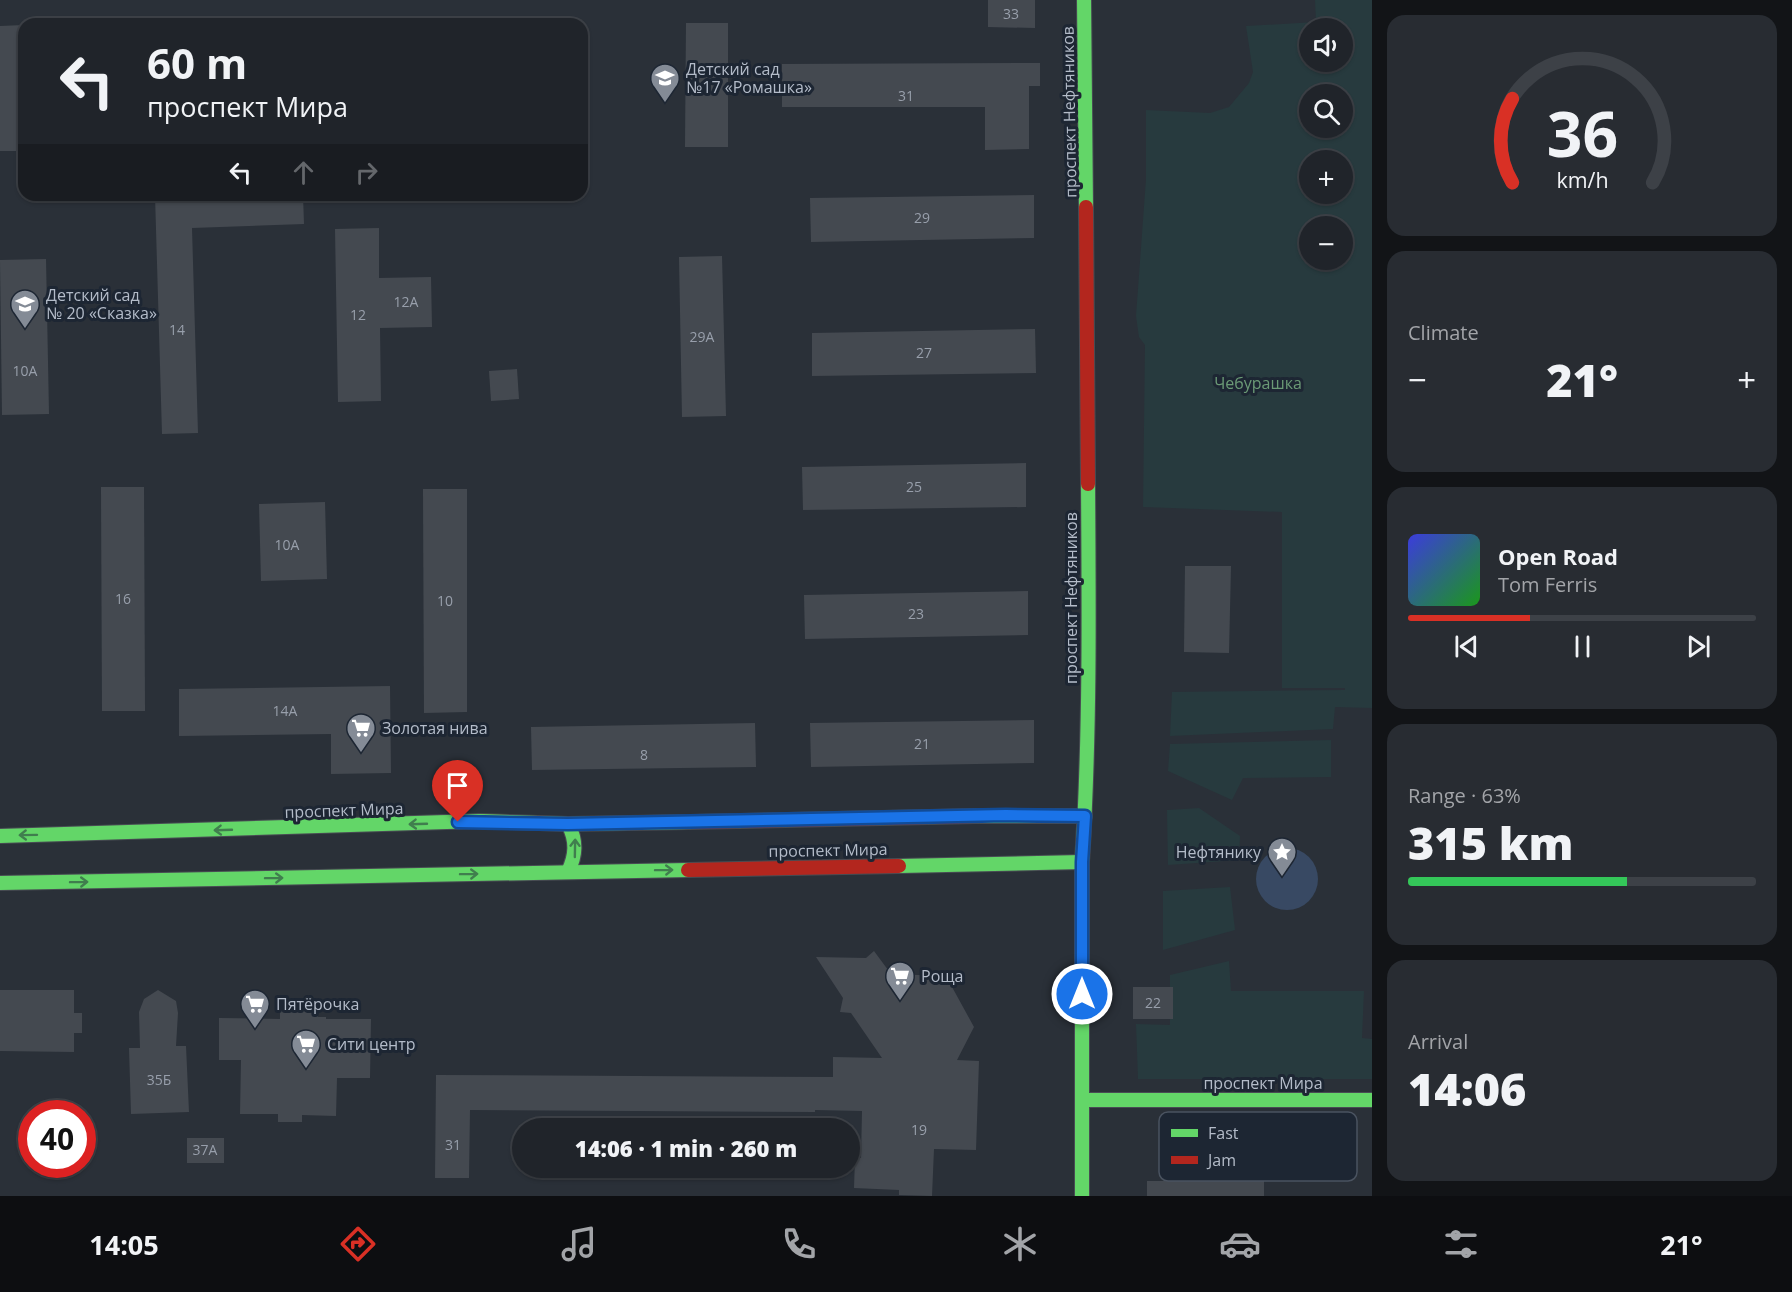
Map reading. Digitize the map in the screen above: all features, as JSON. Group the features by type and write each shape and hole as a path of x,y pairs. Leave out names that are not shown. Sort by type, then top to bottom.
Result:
{"main road":[{"name":"проспект Нефтяников","path":"1082,1196 1082,862 1085,816 1089,580 1084,0"},
{"name":"проспект Мира","path":"0,836 479,821 568,824 1006,815 1085,816"},
{"path":"568,824 575,835 577,847 568,872"},
{"name":"проспект Мира","path":"0,883 1082,862"},
{"name":"проспект Мира","path":"1082,1100 1372,1100"}],"green space":[{"name":"Чебурашка","path":"1315,0 1372,0 1372,708 1335,707 1333,729 1170,736 1172,692 1345,690 1345,688 1282,688 1282,512 1143,507 1145,345 1139,337 1136,316 1146,179 1146,110 1210,113 1229,107 1249,83 1253,72 1246,26 1299,23 1299,72 1353,72 1353,18 1316,18"},
{"path":"1331,740 1331,777 1243,778 1232,800 1168,771 1170,744"},
{"path":"1199,808 1240,836 1239,860 1168,865 1167,810"},
{"path":"1230,887 1235,930 1163,950 1163,891"},
{"path":"1229,961 1231,991 1364,991 1362,1038 1372,1039 1372,1079 1138,1079 1136,1024 1170,1025 1170,975"}],"water":[{"path":"1287,848 1299,850 1309,857 1316,867 1318,879 1316,891 1309,901 1299,908 1287,910 1275,908 1265,901 1258,891 1256,879 1258,867 1265,857 1275,850"}],"building":[{"path":"988,0 1035,0 1035,28 988,27"},
{"path":"686,23 728,23 728,147 685,147"},
{"path":"18,25 18,151 0,151 0,26"},
{"path":"1040,63 1040,86 1029,86 1029,149 985,150 985,107 782,107 782,64"},
{"path":"1034,195 1034,238 811,242 810,198"},
{"path":"155,201 303,201 304,224 192,228 198,433 162,434"},
{"path":"379,228 379,278 431,277 432,327 380,328 381,401 338,402 335,229"},
{"path":"722,256 726,416 682,417 679,257"},
{"name":"Детский сад № 20 «Сказка»","path":"46,259 49,414 2,415 0,260"},
{"path":"1035,329 1036,373 812,376 812,333"},
{"path":"517,369 519,399 491,401 489,371"},
{"path":"1026,463 1026,507 803,510 802,467"},
{"path":"101,487 144,487 145,711 102,711"},
{"path":"423,489 467,489 467,712 424,713"},
{"path":"325,502 327,579 261,581 259,504"},
{"path":"1185,566 1231,566 1229,653 1184,652"},
{"path":"1028,591 1028,635 805,639 804,595"},
{"path":"390,686 391,773 331,774 331,734 179,736 179,689"},
{"path":"1034,720 1034,763 811,767 810,723"},
{"path":"755,723 756,767 532,770 531,727"},
{"path":"874,951 891,974 946,976 974,1027 957,1060 979,1061 976,1150 934,1149 932,1196 899,1195 899,1190 854,1188 854,1178 860,1178 862,1111 470,1110 469,1178 435,1178 436,1075 833,1077 833,1057 882,1058 851,1013 840,1012 843,998 816,957 866,958"},
{"path":"1133,987 1173,987 1173,1019 1133,1019"},
{"path":"0,990 74,990 74,1013 82,1013 82,1033 74,1033 74,1052 0,1051"},
{"path":"158,990 176,1001 178,1013 176,1046 186,1046 189,1112 131,1114 129,1048 140,1048 139,1012 144,999"},
{"name":"Сити центр","path":"299,998 318,999 318,1017 371,1019 370,1078 337,1078 336,1116 302,1115 302,1122 278,1122 278,1114 240,1114 241,1060 219,1060 219,1018 280,1019 280,1004 299,1004"},
{"path":"187,1138 224,1138 224,1163 187,1163"},
{"path":"1147,1181 1264,1181 1264,1196 1147,1196"}],"traffic: fast":[{"path":"1084,0 1086,207"},
{"path":"1082,1196 1082,862 1088,720 1088,484"},
{"path":"976,816 1085,816"},
{"path":"0,836 479,821 568,824 689,822"},
{"path":"568,824 573,836 574,848 573,860 568,872"},
{"path":"899,866 1082,862"},
{"path":"0,883 688,870"},
{"path":"1082,1100 1372,1100"}],"traffic: jam":[{"path":"1086,207 1088,484"},
{"path":"689,822 976,816"},
{"path":"688,870 899,866"}],"place":[{"name":"Детский сад №17 «Ромашка»","path":"665,104"},
{"name":"Детский сад № 20 «Сказка»","path":"25,330"},
{"name":"Золотая нива","path":"361,754"},
{"name":"Нефтянику","path":"1282,878"},
{"name":"Роща","path":"900,1002"},
{"name":"Пятёрочка","path":"255,1030"},
{"name":"Сити центр","path":"306,1070"}],"route":[{"path":"458,822 568,824 1006,815 1085,816 1082,862 1082,994"}]}
